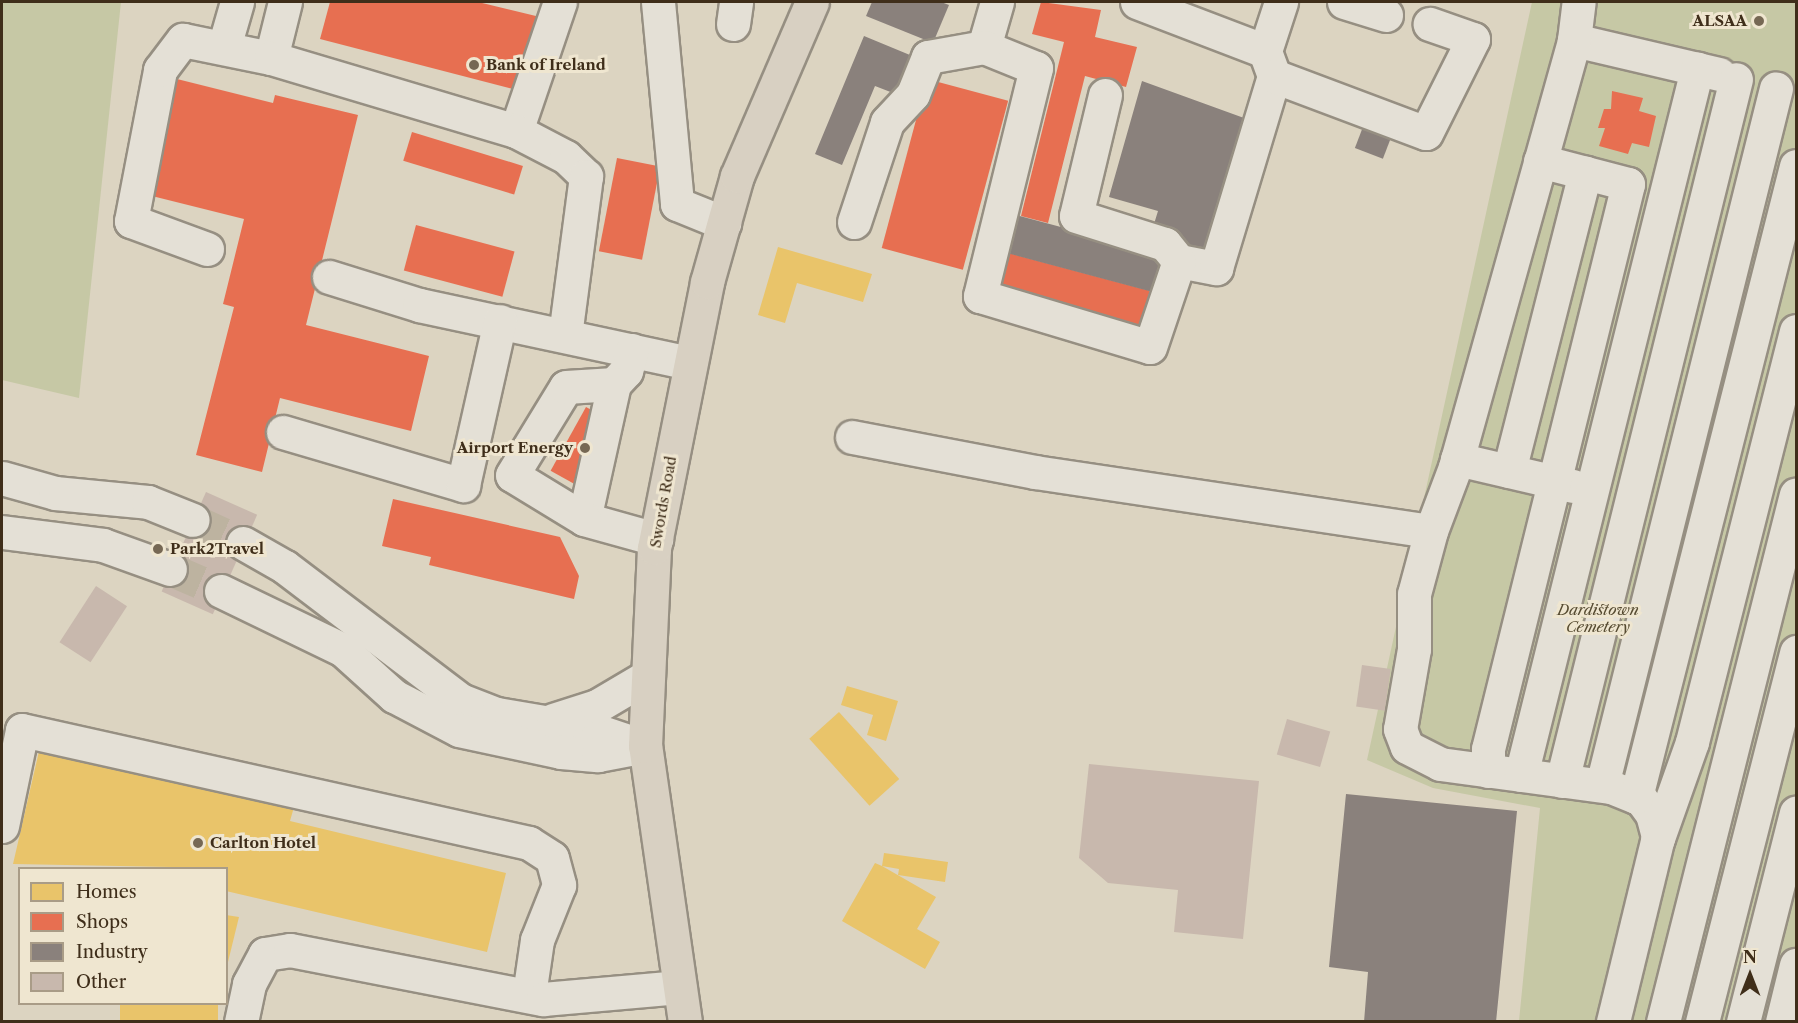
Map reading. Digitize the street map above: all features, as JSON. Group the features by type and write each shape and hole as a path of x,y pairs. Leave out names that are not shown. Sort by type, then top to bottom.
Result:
{"main road":[{"name":"Swords Road","path":"685,1022 645,746 646,677 656,539 689,363 724,223 741,165 812,2"}],"lane":[{"path":"224,47 237,2"},
{"path":"271,58 285,2"},
{"path":"516,131 560,2"},
{"path":"658,2 677,204 724,223"},
{"path":"984,47 997,2"},
{"path":"1137,2 1426,133 1473,39 1430,24"},
{"path":"1105,95 1076,216 1165,244 1179,261 1216,268 1269,63 1281,2"},
{"path":"1344,2 1386,15"},
{"path":"1579,2 1574,40 1457,459 1431,531 1414,594 1414,649 1401,729 1407,747 1440,764 1602,785 1636,797 1653,814 1656,843"},
{"path":"207,249 131,220 160,70 183,40 271,58 516,131 566,157 586,176 565,335"},
{"path":"1574,40 1786,91 1670,509 1602,785"},
{"path":"854,222 887,122 913,94 928,57 984,47 1036,68 980,296 1150,347 1179,261"},
{"path":"1521,775 1697,69"},
{"path":"1562,781 1736,79"},
{"path":"1488,771 1488,749 1552,481 1628,184 1540,161"},
{"path":"1636,797 1797,166"},
{"path":"1509,471 1585,173"},
{"path":"329,277 500,321 689,363"},
{"path":"284,432 463,485 500,321"},
{"path":"1613,1022 1656,843 1672,797 1747,527 1797,331"},
{"path":"584,519 614,384 626,371 632,350"},
{"path":"614,384 566,387 512,475 584,519 656,539"},
{"path":"852,437 1035,472 1431,531"},
{"path":"1457,459 1791,538"},
{"path":"2,478 55,493 148,502 193,520"},
{"path":"1663,1022 1720,795 1791,538 1797,494"},
{"path":"2,532 103,545 170,569"},
{"path":"243,543 285,567 460,700 543,723 598,731 645,746"},
{"path":"221,591 343,650 394,696 459,730 561,752 598,755 645,746"},
{"path":"1702,1022 1797,652"},
{"path":"543,723 597,706 646,677"},
{"path":"2,826 22,730 529,843 552,858 559,885 537,940 529,995"},
{"path":"1672,797 1720,795 1797,800"},
{"path":"1743,1022 1797,813"},
{"path":"241,1022 249,984 265,954 290,950 529,995 614,995 679,987"},
{"path":"1782,1022 1797,965"}],"green space":[{"path":"2,2 121,2 79,398 2,380"},
{"name":"Dardistown Cemetery","path":"1532,2 1796,2 1796,1021 1519,1021 1540,808 1433,788 1367,760"}],"building: Homes":[{"path":"778,247 872,274 863,302 797,283 785,323 758,315"},
{"path":"847,686 898,701 886,741 867,735 873,715 841,705"},
{"path":"839,712 899,779 869,806 809,739"},
{"name":"Carlton Hotel","path":"40,747 294,807 290,821 506,873 487,952 228,891 228,867 13,864"},
{"path":"884,853 948,862 945,882 898,875 899,869 882,866"},
{"path":"875,863 936,897 917,929 940,942 925,969 842,921"},
{"path":"228,915 239,917 228,962"},
{"path":"120,1005 218,1005 218,1022 120,1022"}],"building: Shops":[{"name":"Bank of Ireland","path":"330,2 478,2 540,17 521,91 320,39"},
{"path":"1041,2 1101,10 1095,37 1137,47 1126,87 1085,76 1048,223 1021,216 1064,42 1032,34"},
{"path":"177,79 273,103 275,95 358,115 306,325 429,356 411,431 280,398 262,472 196,455 234,307 223,304 244,219 148,195"},
{"path":"927,79 1008,101 963,270 882,248"},
{"path":"1612,91 1643,98 1639,111 1656,116 1649,147 1632,143 1628,154 1599,146 1605,128 1598,128 1604,109 1611,109"},
{"path":"412,132 523,166 514,195 403,161"},
{"path":"617,158 660,166 642,260 599,251"},
{"path":"416,225 515,251 502,297 404,270"},
{"path":"1005,252 1150,291 1140,327 995,288"},
{"name":"Airport Energy","path":"586,407 618,425 583,489 551,471"},
{"path":"393,499 560,537 579,576 574,599 429,565 431,557 382,546"}],"building: Industry":[{"path":"872,2 941,2 949,5 933,43 866,16"},
{"path":"864,36 922,60 906,98 875,86 842,165 815,154"},
{"path":"1142,81 1244,118 1205,253 1150,237 1158,211 1109,197"},
{"path":"1366,119 1394,130 1383,159 1355,148"},
{"path":"1016,215 1162,254 1152,292 1006,253"},
{"path":"1346,794 1517,811 1496,1022 1364,1022 1368,972 1329,967"}],"building: Other":[{"path":"206,492 257,515 213,614 162,592"},
{"path":"96,586 127,606 91,662 60,642"},
{"path":"1362,665 1391,669 1385,711 1356,707"},
{"path":"1287,719 1330,731 1320,767 1277,755"},
{"path":"1089,764 1259,781 1243,939 1174,932 1178,890 1108,883 1079,858"}],"tunnel":[{"path":"193,520 243,543"},
{"path":"170,569 221,591"}],"place":[{"name":"ALSAA","path":"1759,21"},
{"name":"Bank of Ireland","path":"474,65"},
{"name":"Airport Energy","path":"585,448"},
{"name":"Park2Travel","path":"158,549"},
{"name":"Carlton Hotel","path":"198,843"}]}
